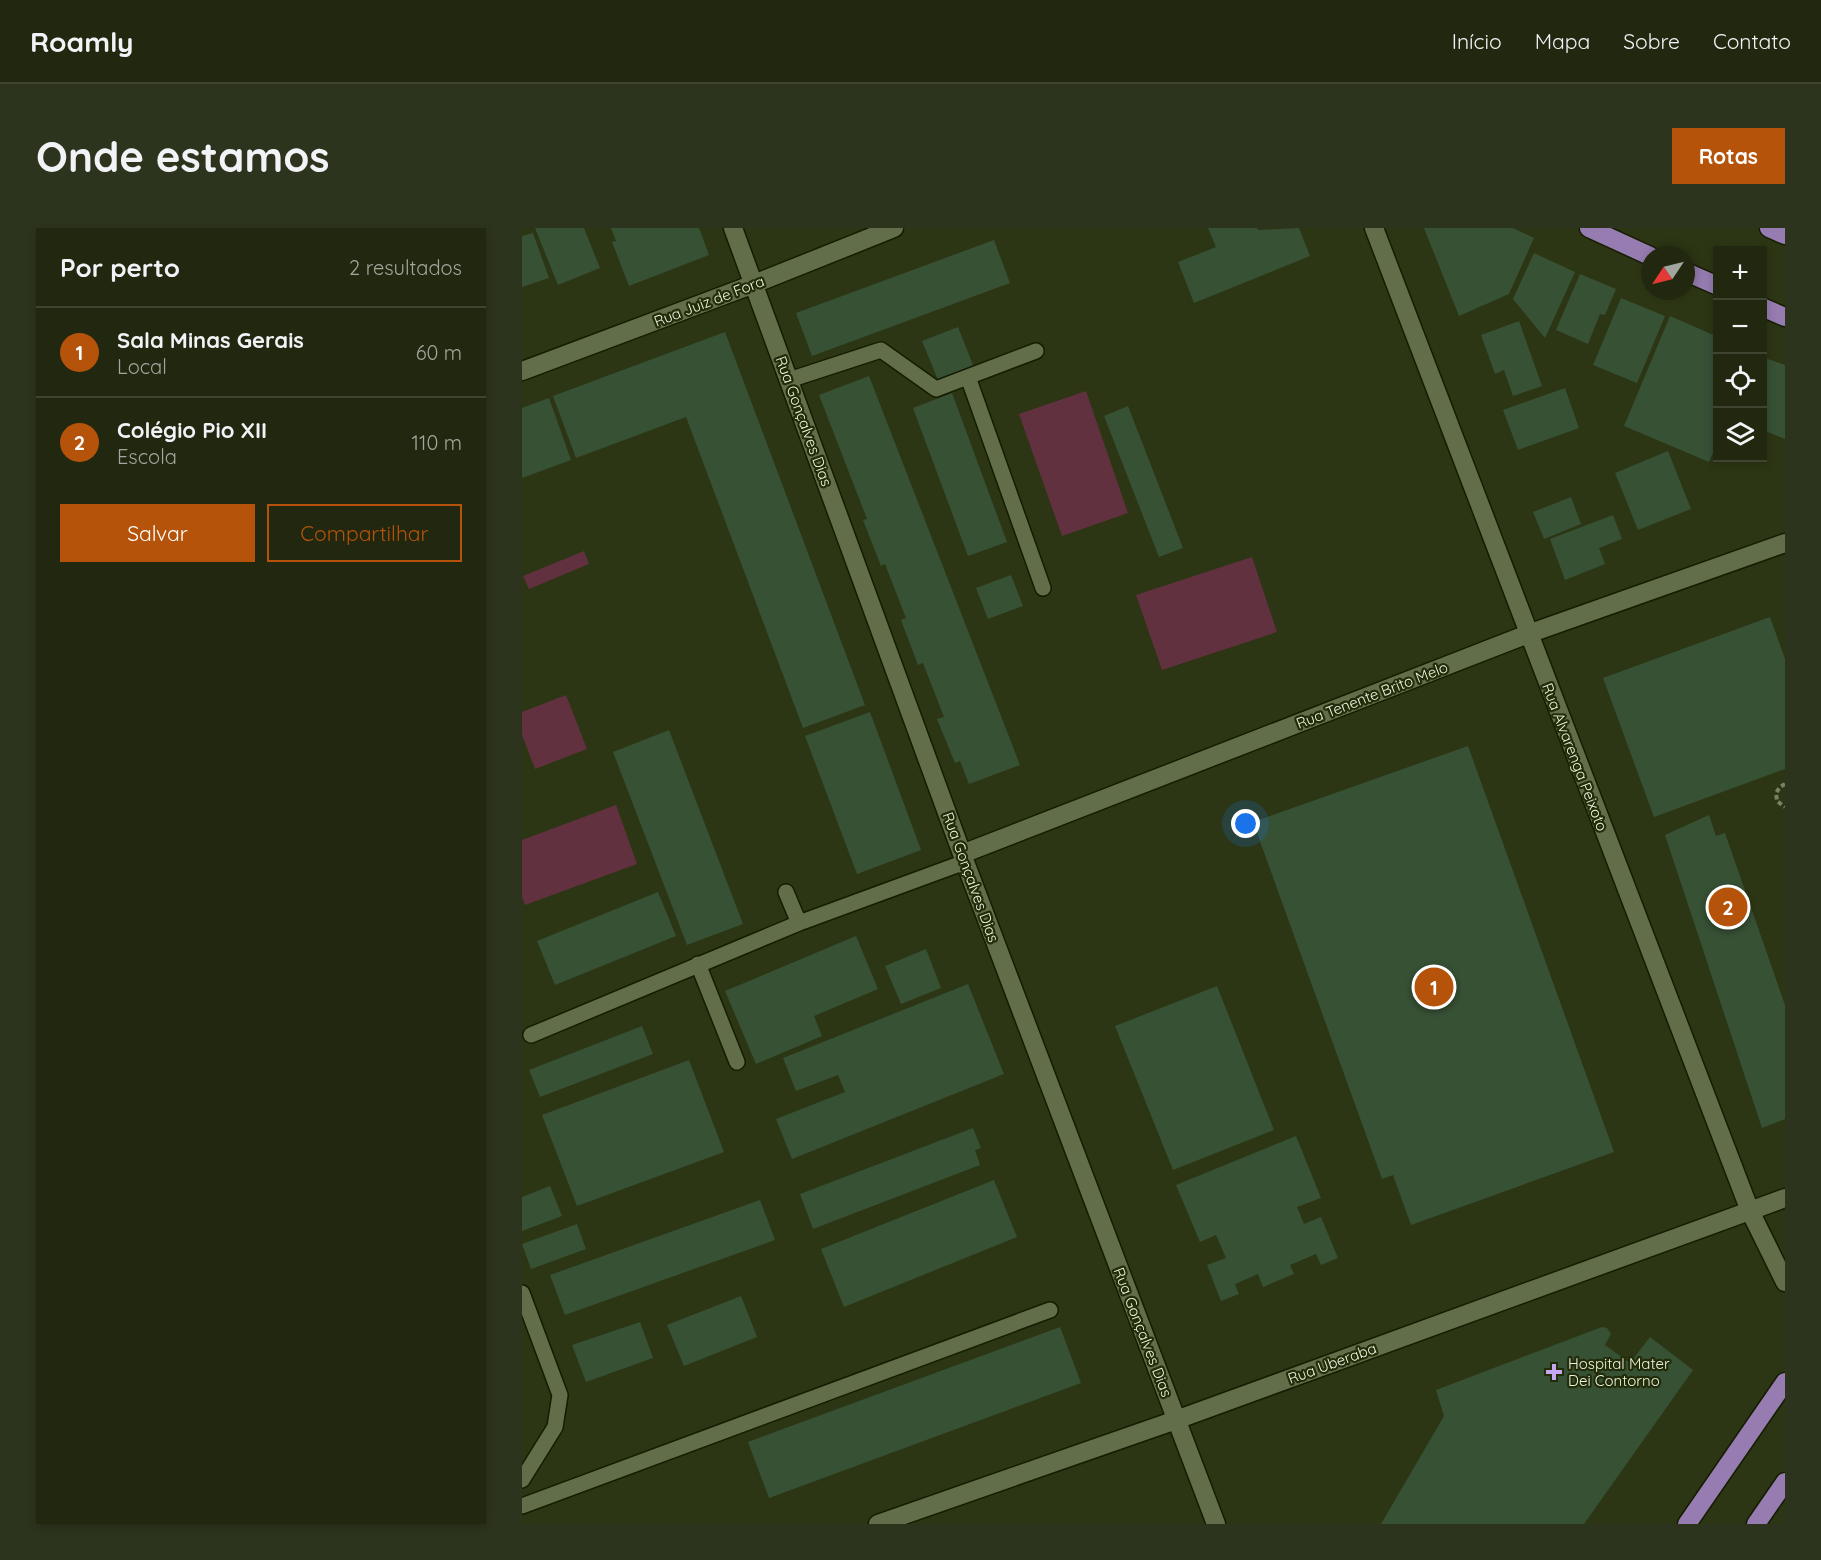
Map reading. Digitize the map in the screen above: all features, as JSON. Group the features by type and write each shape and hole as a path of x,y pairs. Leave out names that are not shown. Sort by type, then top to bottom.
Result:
{"main road":[{"path":"1589,228 1641,252"},
{"path":"1769,228 1785,235"},
{"path":"1695,276 1713,284"},
{"path":"1767,309 1785,317"},
{"path":"1687,1524 1785,1382"},
{"path":"1756,1524 1785,1482"}],"street":[{"name":"Rua Gonçalves Dias","path":"733,228 963,858 1216,1524"},
{"name":"Rua Juiz de Fora","path":"522,371 754,284 894,228"},
{"name":"Rua Alvarenga Peixoto","path":"1374,228 1750,1211 1785,1282"},
{"name":"Rua Tenente Brito Melo","path":"963,858 1528,634 1785,543"},
{"name":"Rua Uberaba","path":"878,1524 1176,1420 1785,1198"}],"lane":[{"path":"789,380 881,350 936,389 1036,351"},
{"path":"968,377 1044,588"},
{"path":"531,1035 698,964 963,858"},
{"path":"786,891 799,923"},
{"path":"698,964 737,1062"},
{"path":"522,1293 560,1395 555,1427 522,1480"},
{"path":"522,1506 1050,1310"}],"path":[{"path":"1785,784 1776,793 1778,801 1785,807"}],"shaded area":[{"path":"1086,391 1128,513 1062,536 1019,414"},
{"path":"584,551 589,564 529,589 523,576"},
{"path":"1252,557 1277,632 1162,670 1136,595"},
{"path":"566,695 587,749 535,769 522,735 522,712"},
{"path":"616,805 637,864 525,905 522,897 522,840"}],"building":[{"path":"535,228 584,228 600,268 558,285"},
{"path":"611,228 699,228 709,255 629,286 612,242 616,241"},
{"path":"1208,228 1257,228 1258,230 1299,228 1310,256 1194,303 1178,262 1216,247"},
{"path":"1424,228 1513,228 1534,238 1509,294 1459,316"},
{"path":"533,233 549,278 522,287 522,236"},
{"path":"994,240 1010,283 812,356 796,313"},
{"path":"1534,253 1575,272 1545,338 1513,299"},
{"path":"1580,274 1616,289 1605,315 1600,314 1588,344 1556,330"},
{"path":"1621,298 1665,316 1637,383 1593,365"},
{"path":"1670,316 1713,335 1713,453 1709,462 1624,426"},
{"path":"1519,321 1542,386 1513,396 1504,370 1495,374 1481,335"},
{"path":"958,327 973,365 938,380 922,341"},
{"path":"725,332 865,705 803,728 686,417 576,458 553,396"},
{"path":"1767,359 1785,365 1785,439 1767,432"},
{"path":"869,376 1020,765 969,784 960,761 955,763 937,719 944,717 923,663 918,665 901,620 906,618 885,564 881,566 863,520 867,519 819,395"},
{"path":"1565,388 1579,428 1518,450 1503,410"},
{"path":"952,393 1007,542 968,556 913,408"},
{"path":"549,398 571,460 522,478 522,408"},
{"path":"1128,406 1183,548 1159,557 1104,416"},
{"path":"1668,451 1691,509 1638,530 1615,473"},
{"path":"1571,497 1581,524 1544,539 1533,512"},
{"path":"1613,515 1622,539 1599,548 1605,564 1565,580 1550,539"},
{"path":"1011,575 1023,606 988,619 976,588"},
{"path":"1770,617 1785,659 1785,769 1654,817 1603,678"},
{"path":"870,712 921,850 857,874 805,736"},
{"path":"669,730 743,924 687,945 613,752"},
{"path":"1468,746 1614,1152 1411,1225 1393,1175 1382,1179 1253,822"},
{"path":"1709,815 1716,836 1725,833 1785,1005 1785,1119 1762,1128 1665,835"},
{"path":"658,892 676,936 555,985 537,941"},
{"path":"856,936 878,989 814,1016 822,1036 756,1064 725,991"},
{"path":"926,949 941,988 901,1004 885,966"},
{"path":"968,984 1004,1074 792,1159 776,1119 845,1092 838,1075 796,1091 783,1058"},
{"path":"1217,986 1274,1130 1173,1170 1115,1026"},
{"path":"642,1026 653,1054 540,1097 529,1070"},
{"path":"689,1060 724,1152 577,1206 542,1115"},
{"path":"973,1128 981,1148 975,1150 980,1165 813,1229 800,1194"},
{"path":"1296,1136 1321,1198 1297,1207 1304,1224 1321,1217 1338,1258 1321,1265 1316,1254 1290,1265 1294,1274 1263,1287 1258,1274 1235,1284 1239,1294 1221,1301 1207,1265 1226,1258 1216,1235 1200,1242 1176,1185"},
{"path":"994,1180 1017,1237 844,1307 821,1249"},
{"path":"550,1186 562,1216 522,1231 522,1197"},
{"path":"760,1200 775,1240 565,1315 550,1275"},
{"path":"577,1224 586,1249 531,1269 522,1244"},
{"path":"741,1296 757,1337 684,1366 667,1325"},
{"path":"640,1322 653,1358 586,1382 572,1345"},
{"path":"1060,1327 1081,1383 769,1498 748,1442"},
{"path":"1602,1327 1607,1328 1611,1334 1605,1345 1630,1363 1650,1337 1693,1370 1584,1524 1381,1524 1444,1416 1436,1390"}],"place":[{"name":"Colégio Pio XII","path":"1728,907"},
{"name":"Sala Minas Gerais","path":"1434,987"},
{"name":"Hospital Mater Dei Contorno","path":"1554,1372"}]}
